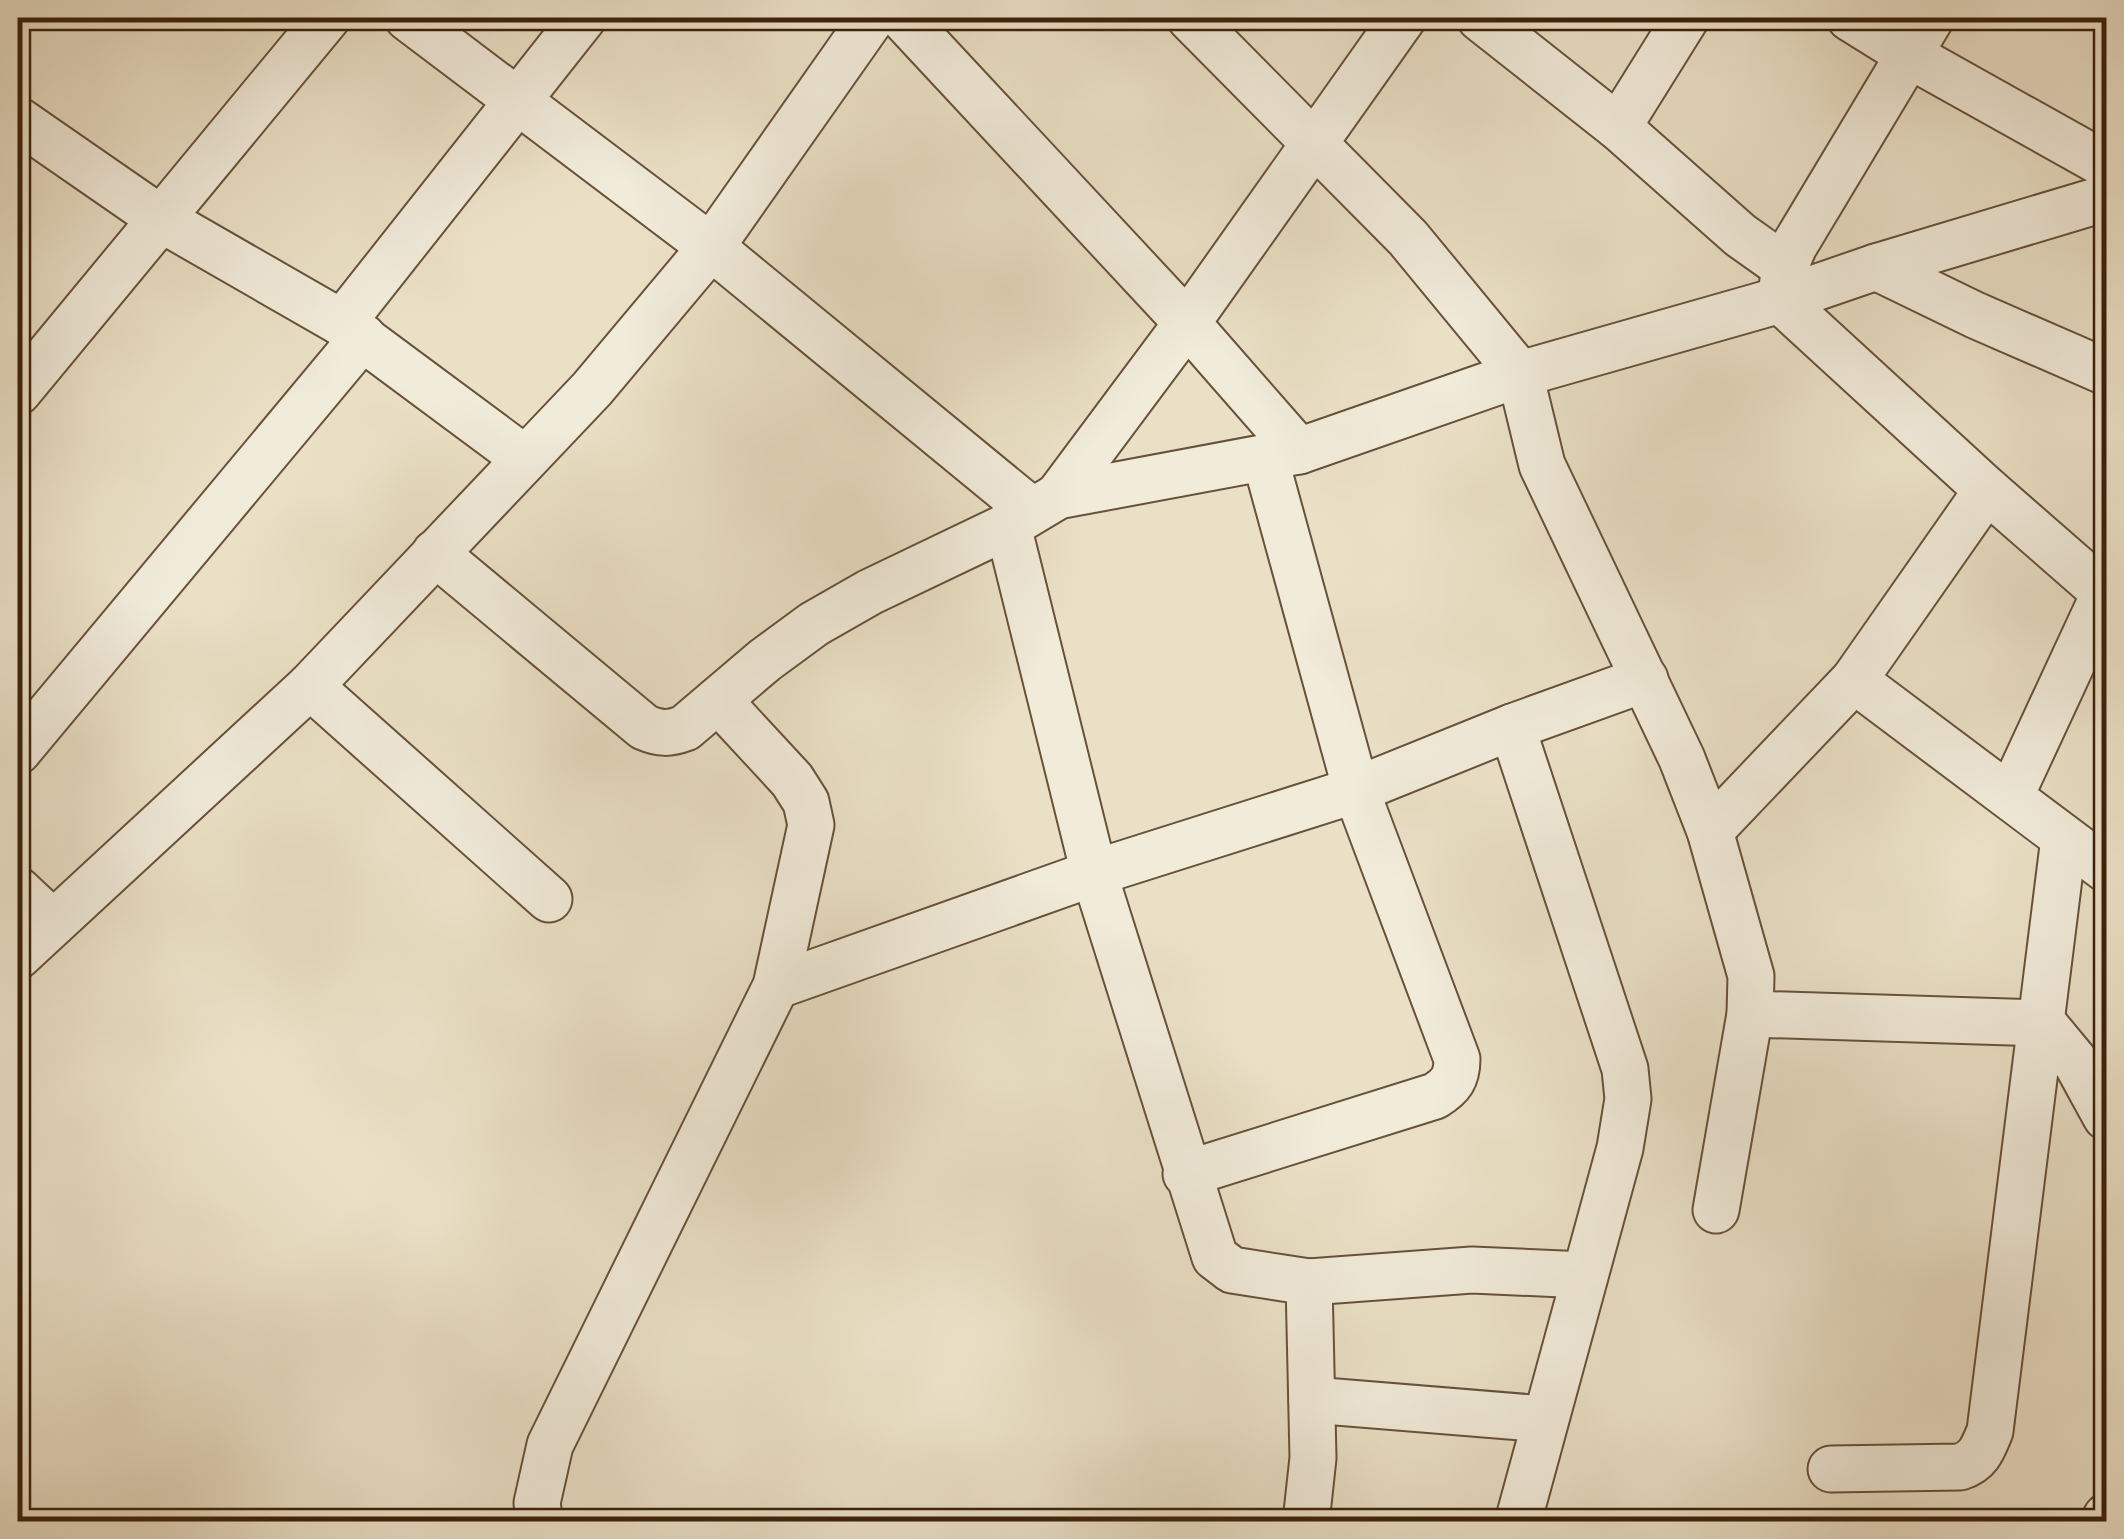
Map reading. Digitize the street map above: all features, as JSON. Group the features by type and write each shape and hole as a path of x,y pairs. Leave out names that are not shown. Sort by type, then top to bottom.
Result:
{"street":[{"path":"24,371 161,219 327,18"},
{"path":"408,18 711,247 1032,510 1094,872 1214,1256 1232,1270 1309,1282 1472,1270 1585,1275"},
{"path":"18,750 352,330 583,18"},
{"path":"18,956 310,686 592,389 711,247 872,18"},
{"path":"903,18 1187,324 1282,454 1356,790 1457,1059 1457,1072 1450,1088 1435,1096 1186,1174"},
{"path":"1190,18 1408,238 1520,374 1542,466 1645,679 1710,831 1751,976 1750,1014 1716,1210"},
{"path":"1032,510 1187,324 1403,18"},
{"path":"1480,18 1618,127 1728,225 1987,490 2106,592 2011,795"},
{"path":"1618,127 1686,18"},
{"path":"1850,18 1921,37 2106,164"},
{"path":"1783,283 1794,246 1921,37"},
{"path":"18,120 161,219 352,330 524,458"},
{"path":"435,553 644,727 671,734 685,728 764,660 814,624 1032,510 1282,454 1783,283 1876,267 2106,198"},
{"path":"1876,267 1975,316 2106,372"},
{"path":"1710,831 1854,680 1987,490"},
{"path":"776,986 1094,872 1356,790 1512,726 1645,679"},
{"path":"1854,680 2106,868"},
{"path":"310,686 548,899"},
{"path":"540,1522 537,1504 550,1446 776,986 812,825 806,802 792,780 718,700"},
{"path":"1512,726 1625,1070 1628,1099 1620,1148 1518,1522"},
{"path":"1830,1468 1960,1468 1972,1464 1983,1450 1990,1431 2064,838"},
{"path":"18,890 52,924"},
{"path":"1750,1014 2043,1023 2077,1064 2106,1116"},
{"path":"1306,1522 1313,1458 1309,1282"},
{"path":"1312,1400 1545,1418"}]}
